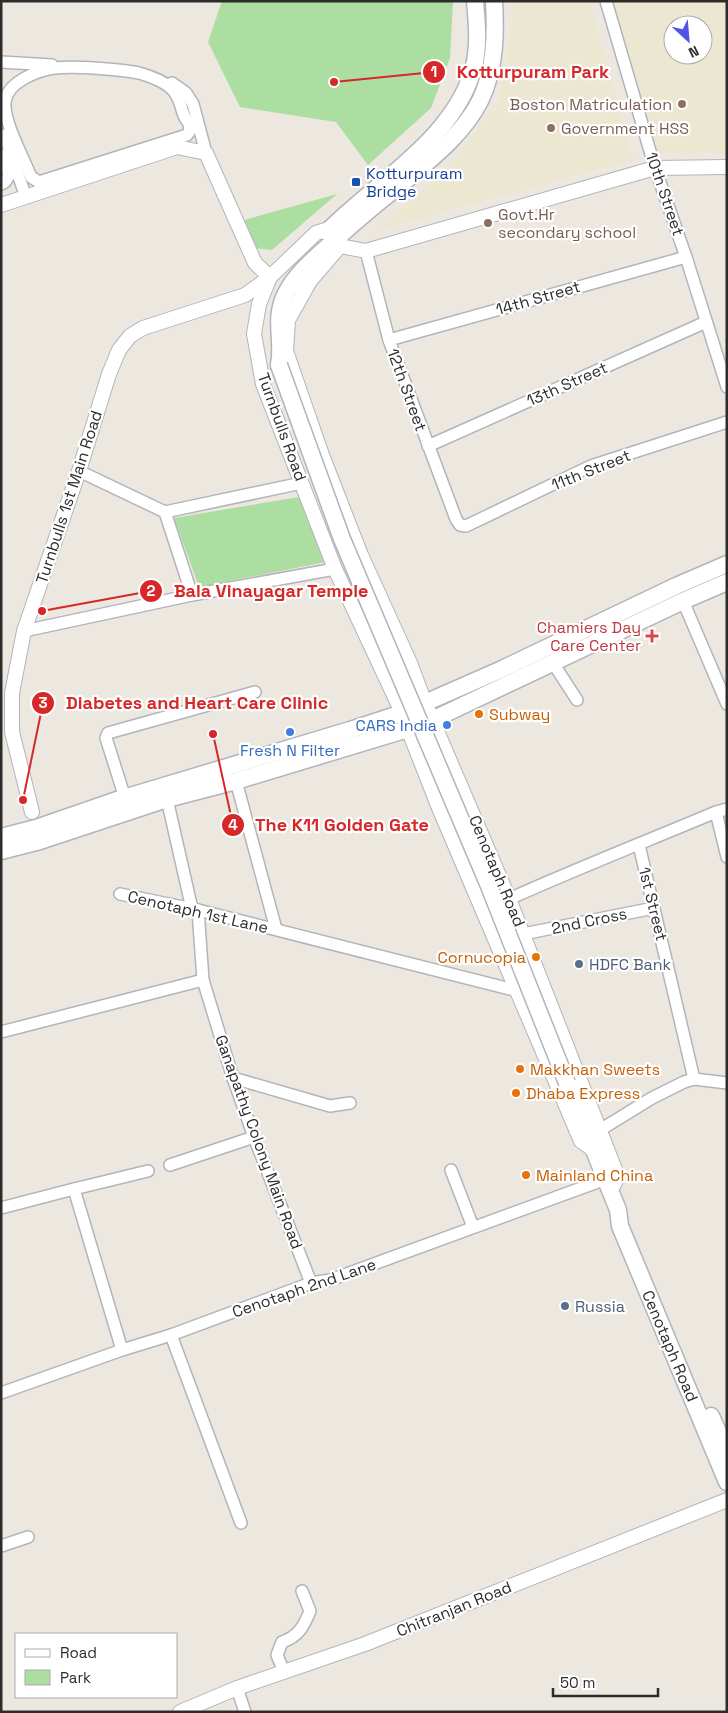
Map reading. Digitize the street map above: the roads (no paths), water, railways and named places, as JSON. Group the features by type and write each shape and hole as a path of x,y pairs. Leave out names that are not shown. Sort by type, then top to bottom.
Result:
{"main road":[{"name":"Turnbulls Road","path":"337,236 446,121 453,111 468,83 475,61 477,38 475,1"},
{"name":"Turnbulls Road","path":"337,236 440,152 467,122 483,93 493,58 496,40 494,1"},
{"path":"337,236 299,267 289,287 282,304 278,323 282,354 280,365 342,539 489,886 608,1185"},
{"path":"1,837 36,828 125,798 341,733 500,670 676,586 727,564"},
{"path":"1,851 40,841 167,799 409,732 433,723 553,662 683,600 727,582"},
{"name":"Cenotaph Road","path":"608,1185 618,1210 620,1226 727,1482"},
{"name":"Cenotaph Road","path":"618,1210 628,1220 658,1295 727,1452"}],"street":[{"name":"10th Street","path":"606,1 655,168 686,257 727,387"},
{"path":"1,62 33,65 128,67 151,71 168,79 186,93 193,104 194,126 255,263 260,270 270,277"},
{"path":"42,186 31,177 7,119 5,103 13,86 36,73 56,68 104,69 140,73 166,84 174,91 185,120 194,126"},
{"path":"1,205 26,197 42,186 188,135 194,126"},
{"path":"4,134 26,197"},
{"path":"42,186 177,147 206,153"},
{"path":"1,155 9,176 1,184"},
{"path":"337,236 366,251 655,168 727,167"},
{"name":"Turnbulls Road","path":"400,710 335,569 264,384 254,334 259,304 270,277 316,233 337,236 288,320 286,351 322,455 361,555 410,663 433,723"},
{"name":"12th Street","path":"366,251 389,340 457,523 460,525"},
{"name":"14th Street","path":"389,340 686,257"},
{"name":"Turnbulls 1st Main Road","path":"32,812 12,732 12,693 24,630 79,471 109,374 119,350 130,336 144,328 245,295 270,277"},
{"name":"13th Street","path":"428,446 706,322"},
{"name":"11th Street","path":"460,525 466,526 592,466 727,422"},
{"path":"79,471 165,512 302,483"},
{"path":"165,512 192,595"},
{"path":"24,630 192,595 335,569"},
{"path":"683,600 727,704"},
{"path":"553,662 577,700"},
{"path":"125,798 106,738 108,733 255,692"},
{"name":"Cenotaph Road","path":"400,710 439,808 581,1141 595,1151"},
{"name":"Cenotaph Road","path":"433,723 524,934 552,1011 618,1177 608,1185"},
{"name":"Cenotaph 1st Lane","path":"236,781 276,929"},
{"name":"Ganapathy Colony Main Road","path":"167,799 195,909 203,980 233,1078 254,1137 312,1283"},
{"path":"509,899 577,868 639,845 722,810 727,857"},
{"name":"1st Street","path":"639,845 694,1079"},
{"name":"Cenotaph 1st Lane","path":"120,894 195,909 518,991"},
{"name":"2nd Cross","path":"524,934 654,908"},
{"path":"1,1032 203,980"},
{"path":"233,1078 330,1106 350,1103"},
{"path":"600,1130 652,1098 684,1082 694,1079 727,1083"},
{"path":"170,1165 254,1137"},
{"path":"451,1170 473,1228"},
{"path":"1,1208 148,1171"},
{"name":"Cenotaph 2nd Lane","path":"1,1393 312,1283 330,1280 473,1228 608,1185"},
{"path":"74,1190 122,1350"},
{"path":"170,1334 241,1523"},
{"name":"Chitranjan Road","path":"180,1712 237,1688 365,1644 727,1500"},
{"path":"1,1546 28,1537"},
{"path":"284,1672 277,1655 282,1642 292,1639 302,1628 310,1611 302,1591"},
{"path":"237,1688 245,1712"}],"place":[{"name":"Kotturpuram Park","path":"334,82"},
{"name":"Boston Matriculation","path":"682,104"},
{"name":"Government HSS","path":"551,128"},
{"name":"Kotturpuram Bridge","path":"356,182"},
{"name":"Govt.Hr secondary school","path":"488,223"},
{"name":"Bala Vinayagar Temple","path":"42,611"},
{"name":"Chamiers Day Care Center","path":"652,636"},
{"name":"Subway","path":"479,714"},
{"name":"CARS India","path":"447,725"},
{"name":"Fresh N Filter","path":"290,732"},
{"name":"The K11 Golden Gate","path":"213,734"},
{"name":"Diabetes and Heart Care Clinic","path":"23,800"},
{"name":"Cornucopia","path":"536,957"},
{"name":"HDFC Bank","path":"579,964"},
{"name":"Makkhan Sweets","path":"520,1069"},
{"name":"Dhaba Express","path":"516,1093"},
{"name":"Mainland China","path":"526,1175"},
{"name":"Russia","path":"565,1306"}]}
